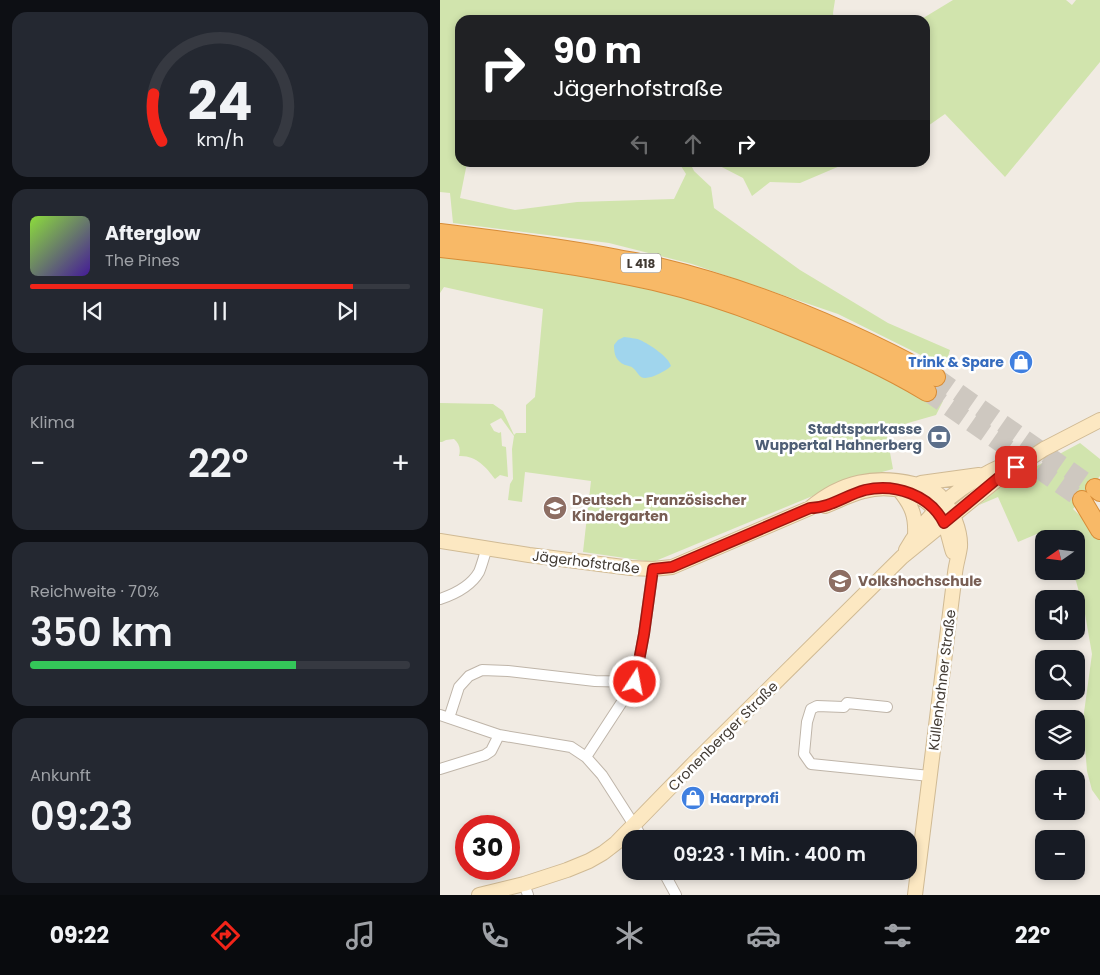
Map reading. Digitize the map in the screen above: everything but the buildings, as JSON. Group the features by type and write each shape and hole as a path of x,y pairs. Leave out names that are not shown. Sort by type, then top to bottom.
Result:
{"highway":[{"name":"L 418","path":"440,233 566,249 657,266 712,281 817,319 860,338 936,377"},
{"name":"L 418","path":"440,248 563,263 654,281 707,295 828,342 885,369 927,392"},
{"path":"1100,516 1082,500 1100,530"}],"main road":[{"path":"972,499 956,553 945,543 919,538 914,513 907,499 907,487 989,472 1044,449 1100,420"},
{"name":"Cronenberger Straße","path":"919,538 950,521 972,499 998,478 1044,449"},
{"name":"Cronenberger Straße","path":"479,895 526,890 603,854 902,557 919,538 936,506 989,472"},
{"name":"Jägerhofstraße","path":"440,541 549,558 653,569 672,567 810,508 820,508 864,491 884,488 926,487 936,506"},
{"name":"Küllenhahner Straße","path":"915,895 956,553 950,521 936,506"}],"street":[{"path":"440,599 459,591 469,584 479,572 486,548"},
{"path":"586,757 635,682 653,569"},
{"path":"635,682 595,681 508,671 482,670 469,676 459,687 444,716 499,735 571,747 586,757 602,776 637,830"},
{"path":"886,707 847,703 844,706 818,706 811,709 807,722 804,754 811,764 930,776"},
{"path":"440,769 485,755 491,751 499,735"},
{"path":"668,880 676,895"}],"green space":[{"path":"440,0 835,0 833,15 455,15 455,167 466,167 460,198 515,210 577,202 674,199 686,174 682,167 692,167 711,187 714,208 800,270 888,323 950,350 945,367 838,314 692,264 609,243 453,223 450,193 440,192"},
{"path":"953,0 1066,0 1072,5 1076,0 1100,0 1100,62 1005,177 945,114 930,124 930,15 928,15"},
{"path":"722,167 838,167 800,183 770,182 752,196 743,178"},
{"path":"440,253 536,264 653,289 742,314 943,401 936,415 901,425 890,423 887,436 893,469 845,482 653,562 583,552 591,481 525,472 522,502 508,500 510,484 513,479 512,449 514,436 501,418 490,424 494,431 501,432 502,446 506,447 508,477 500,475 495,479 484,466 471,457 459,456 459,446 454,439 440,442 440,403 493,404 503,411 514,435 516,433 526,433 526,405 535,397 543,309 444,287 440,293"},
{"path":"1080,443 1100,459 1100,476 1073,509 1100,537 1100,801 1092,790 1087,771 1084,710 1092,654 1085,614 1085,590 1078,590 1075,580 1085,580 1085,530 1035,530 1035,535 1018,542 998,497 979,505 1005,483"}],"water":[{"path":"624,337 638,339 648,344 663,355 671,366 652,377 641,377 632,367 619,362 616,357 614,345"}],"tunnel":[{"path":"936,377 1095,488"},
{"path":"927,392 1082,500"}],"place":[{"name":"Trink & Spare","path":"1021,362"},
{"name":"Stadtsparkasse Wuppertal Hahnerberg","path":"939,437"},
{"name":"Deutsch - Französischer Kindergarten","path":"555,508"},
{"name":"Volkshochschule","path":"840,581"},
{"name":"Haarprofi","path":"693,798"}],"route":[{"path":"635,682 653,569 672,567 810,508 820,508 874,489 894,489 918,497 927,502 941,516 944,523 998,478 1016,467"}]}
